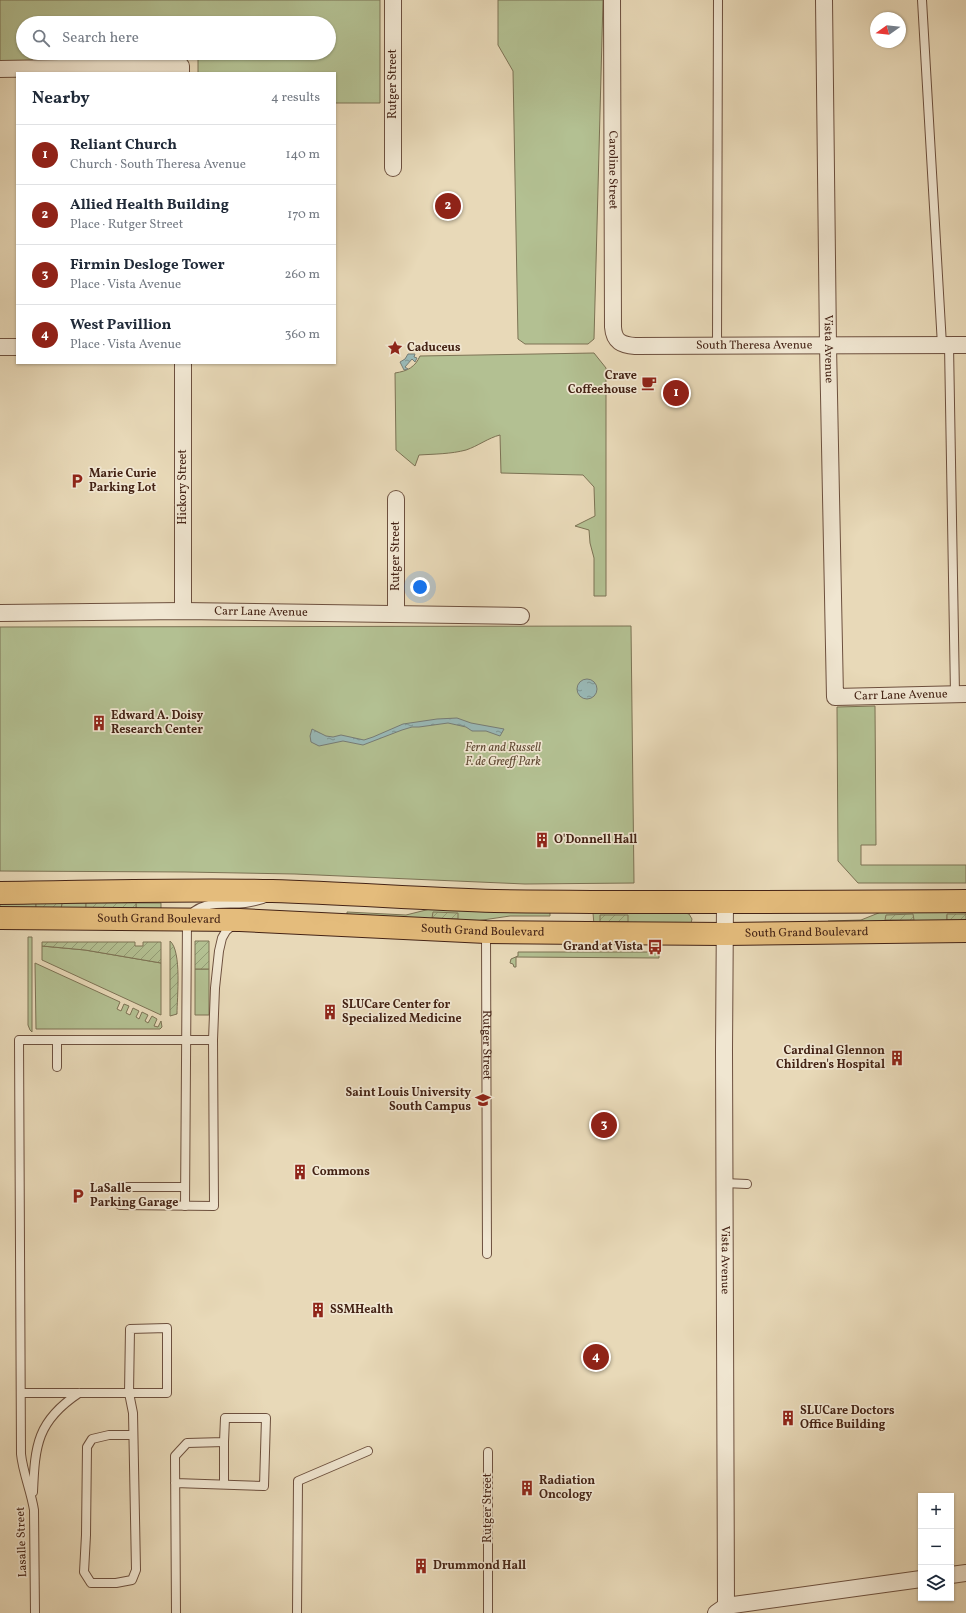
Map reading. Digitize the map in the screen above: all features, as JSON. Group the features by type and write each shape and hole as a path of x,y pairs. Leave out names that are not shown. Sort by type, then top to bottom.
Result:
{"main road":[{"path":"0,893 229,890 407,898 568,901 966,901"},
{"path":"486,932 526,922 563,921 570,914 568,901"},
{"name":"South Grand Boulevard","path":"0,918 240,920 486,932 725,934 966,931"}],"street":[{"name":"Rutger Street","path":"393,0 394,168"},
{"name":"Caroline Street","path":"612,0 613,327 616,340"},
{"name":"Vista Avenue","path":"824,0 828,345 835,697"},
{"path":"0,69 77,71 181,70"},
{"name":"South Theresa Avenue","path":"616,340 628,346 966,345"},
{"path":"0,347 16,347"},
{"name":"Hickory Street","path":"183,364 183,611"},
{"name":"Rutger Street","path":"396,499 396,614"},
{"name":"Carr Lane Avenue","path":"0,613 183,611 521,616"},
{"name":"Carr Lane Avenue","path":"835,697 960,694"},
{"name":"Vista Avenue","path":"721,1610 725,902"},
{"path":"954,1575 966,1573"},
{"path":"721,1610 918,1579"}],"lane":[{"path":"717,345 718,0"},
{"path":"922,0 945,345 960,694"},
{"path":"185,1206 187,920 192,912 209,905 254,902 283,892"},
{"path":"120,1205 214,1206 215,988 222,938 232,925 240,920"},
{"name":"Rutger Street","path":"486,932 487,1254"},
{"name":"Lasalle Street","path":"35,1613 35,1525 32,1499 22,1460 19,1040 57,1040"},
{"path":"57,1066 57,1040 214,1040"},
{"path":"724,1183 747,1184"},
{"path":"120,1187 184,1188"},
{"path":"21,1393 79,1393 130,1393 167,1393 167,1328 130,1329 130,1393 133,1413 136,1570 132,1580 116,1583 91,1583 84,1572 87,1447 92,1439 109,1435 133,1435"},
{"path":"32,1499 35,1457 42,1432 52,1415 79,1393"},
{"path":"175,1483 264,1486 266,1418 226,1418 224,1442 224,1484"},
{"path":"176,1613 175,1456 187,1443 224,1442"},
{"path":"297,1613 298,1481 368,1451"},
{"name":"Rutger Street","path":"488,1452 488,1613"}],"green space":[{"path":"0,0 380,0 380,103 336,103 336,72 198,72 198,60 336,60 336,16 16,16 16,60 165,60 0,64"},
{"path":"498,0 603,0 594,339 588,344 525,344 518,339 513,71 498,45"},
{"path":"594,353 606,368 606,596 594,596 594,558 590,543 589,530 575,526 595,516 594,487 583,475 501,473 500,435 466,450 419,455 415,466 396,450 395,373 410,368 416,363 420,356"},
{"name":"Fern and Russell F. de Greeff Park","path":"631,626 634,883 525,884 295,874 0,871 0,627"},
{"path":"875,706 876,845 861,845 861,865 966,865 966,883 858,883 838,861 837,707"},
{"path":"0,903 36,903 36,909 0,909"},
{"path":"36,903 62,903 61,909 36,909"},
{"path":"62,903 86,903 86,909 61,909"},
{"path":"86,903 136,903 136,909 86,909"},
{"path":"136,903 161,903 161,909 136,909"},
{"path":"430,909 550,912 550,916 510,916 469,922 347,917 347,912 406,915"},
{"path":"966,911 966,914 947,915 947,920 966,920 827,924 828,921 861,920 881,912"},
{"path":"433,912 458,913 458,919 432,918"},
{"path":"593,913 685,913 689,914 692,919 691,923 689,924 600,922 594,925"},
{"path":"913,914 914,920 885,920 886,915"},
{"path":"947,914 966,914 966,920 947,920"},
{"path":"600,915 628,915 628,922 600,922"},
{"path":"28,937 32,937 32,1032 28,1025"},
{"path":"170,941 174,946 176,954 178,975 177,1014 170,1016"},
{"path":"195,941 209,941 209,969 195,969"},
{"path":"42,942 135,942 135,946 143,946 143,942 161,942 161,963 85,950 42,946"},
{"path":"42,946 85,950 161,963 161,1015 42,960"},
{"path":"518,952 659,952 659,958 516,957 516,967 514,967 513,964 510,963 511,959 518,956"},
{"path":"35,963 120,1002 117,1009 121,1011 124,1004 129,1006 126,1013 130,1015 133,1008 139,1011 136,1017 139,1019 142,1012 148,1015 145,1021 148,1023 152,1016 157,1019 154,1026 158,1027 161,1021 162,1027 160,1029 36,1029"},
{"path":"195,969 209,969 209,1015 195,1015"}],"water":[{"path":"408,354 415,354 414,357 417,358 415,362 412,359 405,367 408,369 404,370 400,362 405,359"},
{"path":"587,679 594,682 597,689 594,696 587,699 580,696 577,689 580,682"},
{"path":"457,718 471,723 504,729 500,736 486,731 472,731 466,727 448,723 412,727 363,745 343,741 319,746 311,742 310,736 312,729 326,736 333,737 341,735 364,740 403,724 437,719"}],"place":[{"name":"Allied Health Building","path":"448,206"},
{"name":"Caduceus","path":"395,348"},
{"name":"Crave Coffeehouse","path":"649,383"},
{"name":"Reliant Church","path":"676,393"},
{"name":"Marie Curie Parking Lot","path":"77,481"},
{"name":"Edward A. Doisy Research Center","path":"99,723"},
{"name":"O'Donnell Hall","path":"542,840"},
{"name":"Grand at Vista","path":"655,947"},
{"name":"SLUCare Center for Specialized Medicine","path":"330,1012"},
{"name":"Cardinal Glennon Children's Hospital","path":"897,1058"},
{"name":"Saint Louis University South Campus","path":"483,1100"},
{"name":"Firmin Desloge Tower","path":"604,1125"},
{"name":"Commons","path":"300,1172"},
{"name":"LaSalle Parking Garage","path":"78,1196"},
{"name":"SSMHealth","path":"318,1310"},
{"name":"West Pavillion","path":"596,1357"},
{"name":"SLUCare Doctors Office Building","path":"788,1418"},
{"name":"Radiation Oncology","path":"527,1488"},
{"name":"Drummond Hall","path":"421,1566"}]}
